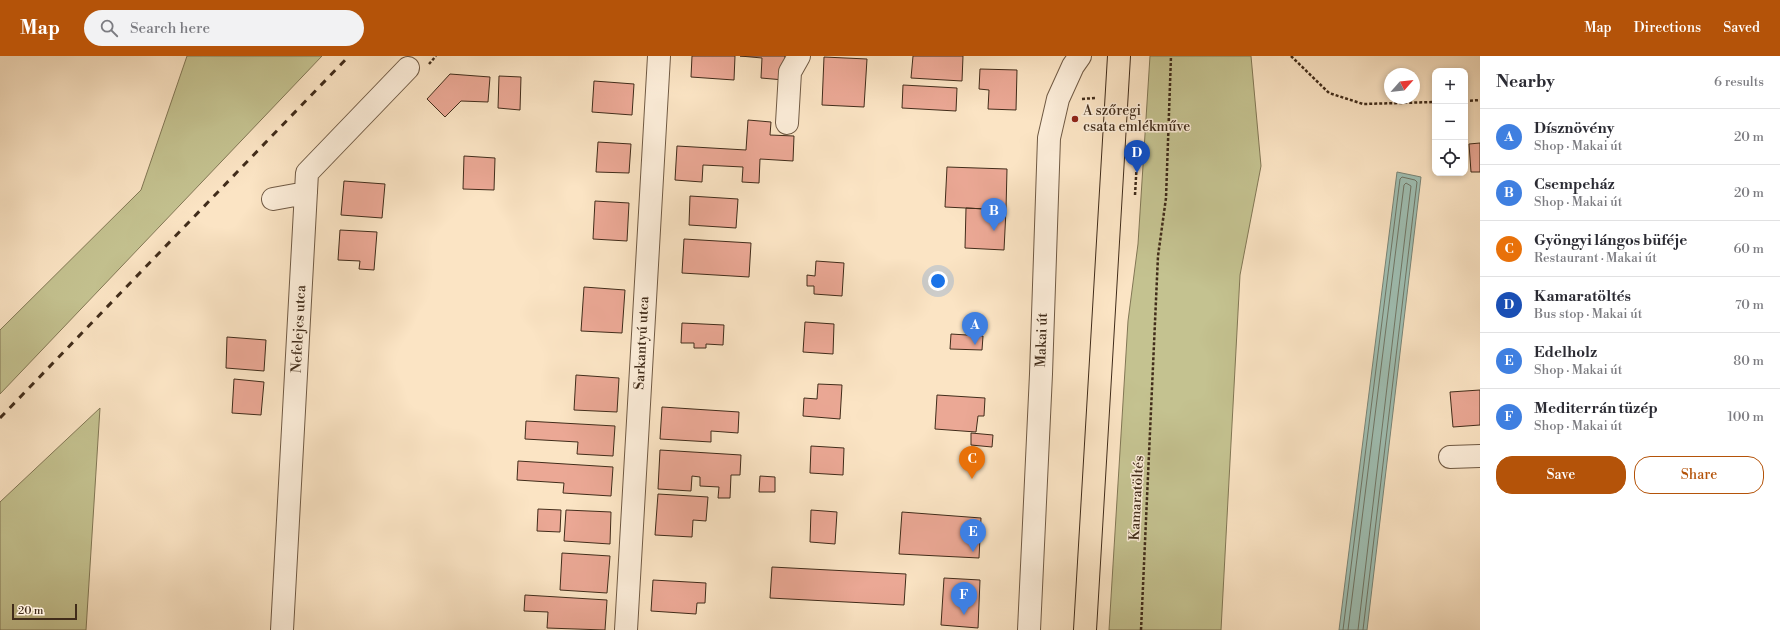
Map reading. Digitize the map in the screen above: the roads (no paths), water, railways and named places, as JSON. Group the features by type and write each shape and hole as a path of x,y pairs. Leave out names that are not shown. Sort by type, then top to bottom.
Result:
{"main road":[{"path":"1085,630 1119,56"}],"street":[{"name":"Sarkantyú utca","path":"626,630 659,56"},
{"path":"787,123 790,72 799,56"},
{"name":"Makai út","path":"1029,630 1049,138 1058,99 1073,66 1080,56"},
{"name":"Nefelejcs utca","path":"282,630 307,173 408,68"},
{"path":"273,199 306,193"},
{"path":"1450,457 1480,456"}],"water":[{"path":"1397,172 1421,177 1367,630 1339,630"}],"railway":[{"path":"0,418 349,56"}],"place":[{"name":"A szőregi csata emlékműve","path":"1075,119"},
{"name":"Kamaratöltés","path":"1137,173"},
{"name":"Csempeház","path":"994,231"},
{"name":"Dísznövény","path":"975,345"},
{"name":"Gyöngyi lángos büféje","path":"972,479"},
{"name":"Edelholz","path":"973,552"},
{"name":"Mediterrán tüzép","path":"964,615"}]}
